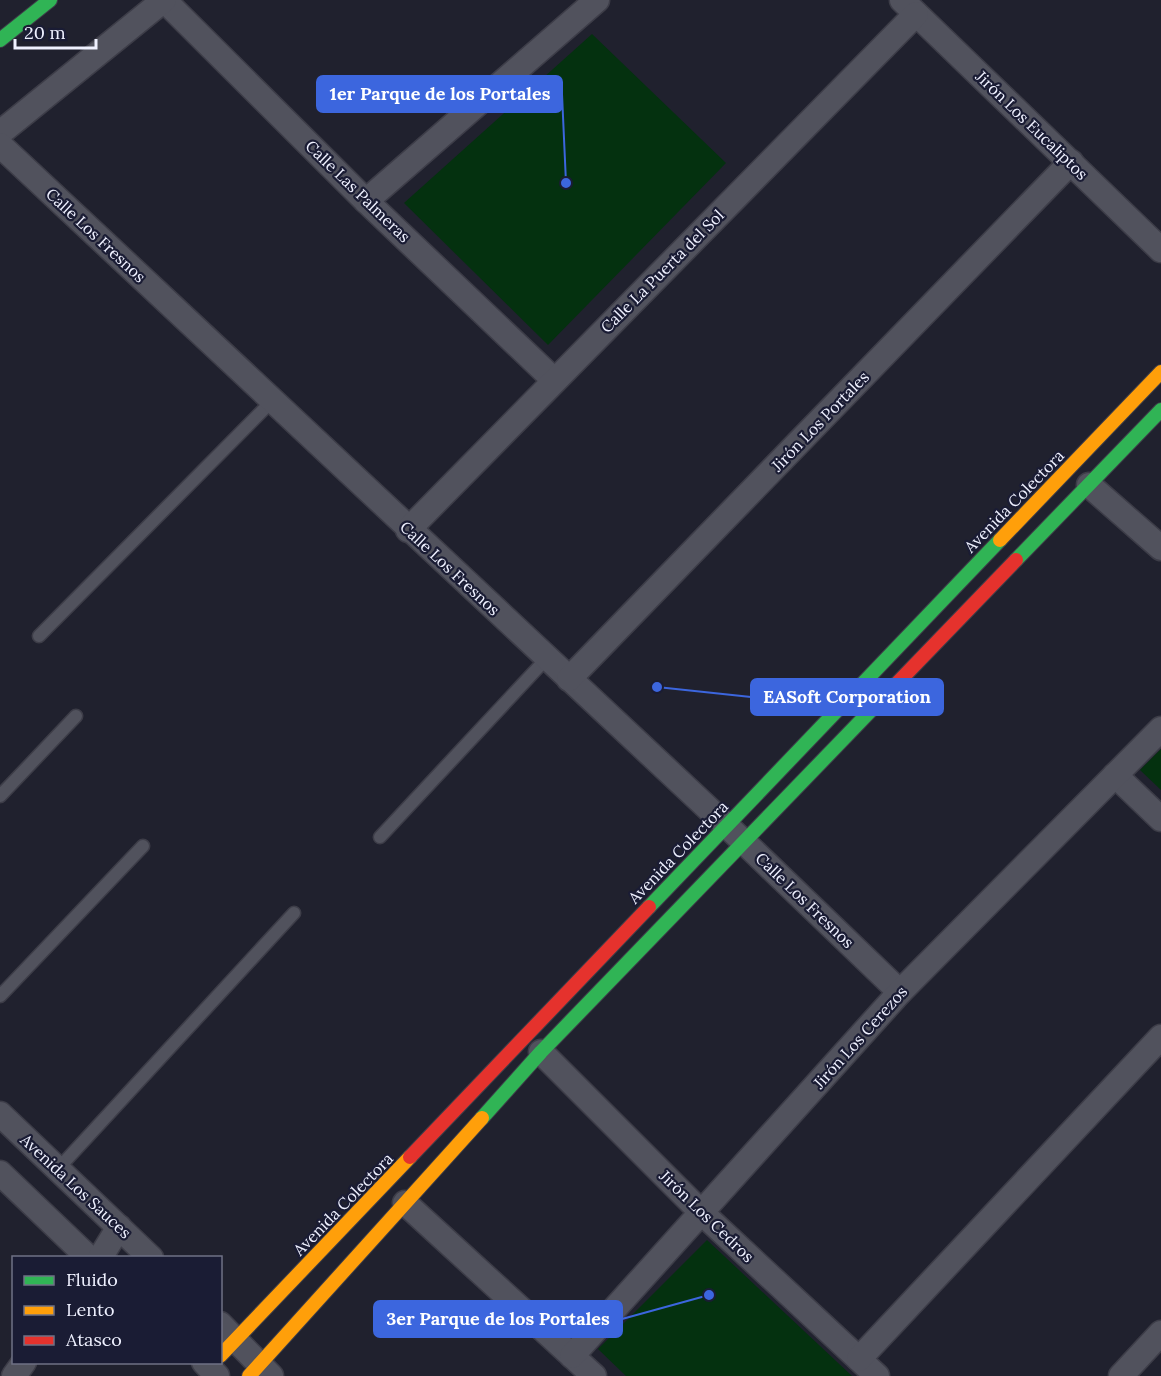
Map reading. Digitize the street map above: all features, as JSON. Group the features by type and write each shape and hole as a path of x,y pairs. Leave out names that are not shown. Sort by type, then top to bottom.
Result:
{"main road":[{"path":"0,40 50,0"},
{"name":"Avenida Colectora","path":"222,1352 1161,372"},
{"path":"260,1372 405,1203 541,1052 1161,410"}],"street":[{"path":"0,133 164,0"},
{"name":"Calle Las Palmeras","path":"164,0 366,201 554,380"},
{"path":"366,201 597,0"},
{"name":"Jirón Los Eucaliptos","path":"909,7 1161,250"},
{"name":"Calle La Puerta del Sol","path":"408,530 909,7"},
{"name":"Calle Los Fresnos","path":"0,145 408,530 744,842 900,992"},
{"name":"Jirón Los Portales","path":"569,679 1071,162"},
{"path":"1089,485 1161,549"},
{"name":"Jirón Los Cerezos","path":"572,1356 900,992 1161,729"},
{"path":"1115,776 1161,819"},
{"path":"859,1359 1161,1037"},
{"name":"Jirón Los Cedros","path":"541,1052 702,1213 877,1376"},
{"name":"Avenida Los Sauces","path":"2,1121 150,1256"},
{"path":"0,1173 88,1256"},
{"path":"405,1203 594,1376"},
{"path":"101,1256 119,1227"},
{"path":"1121,1376 1161,1333"},
{"path":"222,1360 260,1372"}],"lane":[{"path":"39,636 272,401"},
{"path":"380,837 547,658"},
{"path":"0,796 76,716"},
{"path":"0,996 143,846"},
{"path":"57,1170 294,913"}],"green space":[{"path":"592,34 726,163 548,345 404,203"},
{"path":"1161,749 1161,790 1140,770"},
{"path":"707,1240 852,1376 626,1376 598,1349"}],"traffic: fast":[{"path":"0,40 50,0"},
{"path":"1016,560 1161,410"},
{"path":"649,907 1000,540"},
{"path":"482,1118 541,1052 880,701"}],"traffic: slow":[{"path":"1000,540 1161,372"},
{"path":"249,1376 482,1118"},
{"path":"222,1354 410,1157"}],"traffic: jam":[{"path":"880,701 1016,560"},
{"path":"410,1157 649,907"}],"place":[{"name":"1er Parque de los Portales","path":"566,183"},
{"name":"EASoft Corporation","path":"657,687"},
{"name":"3er Parque de los Portales","path":"709,1295"}]}
